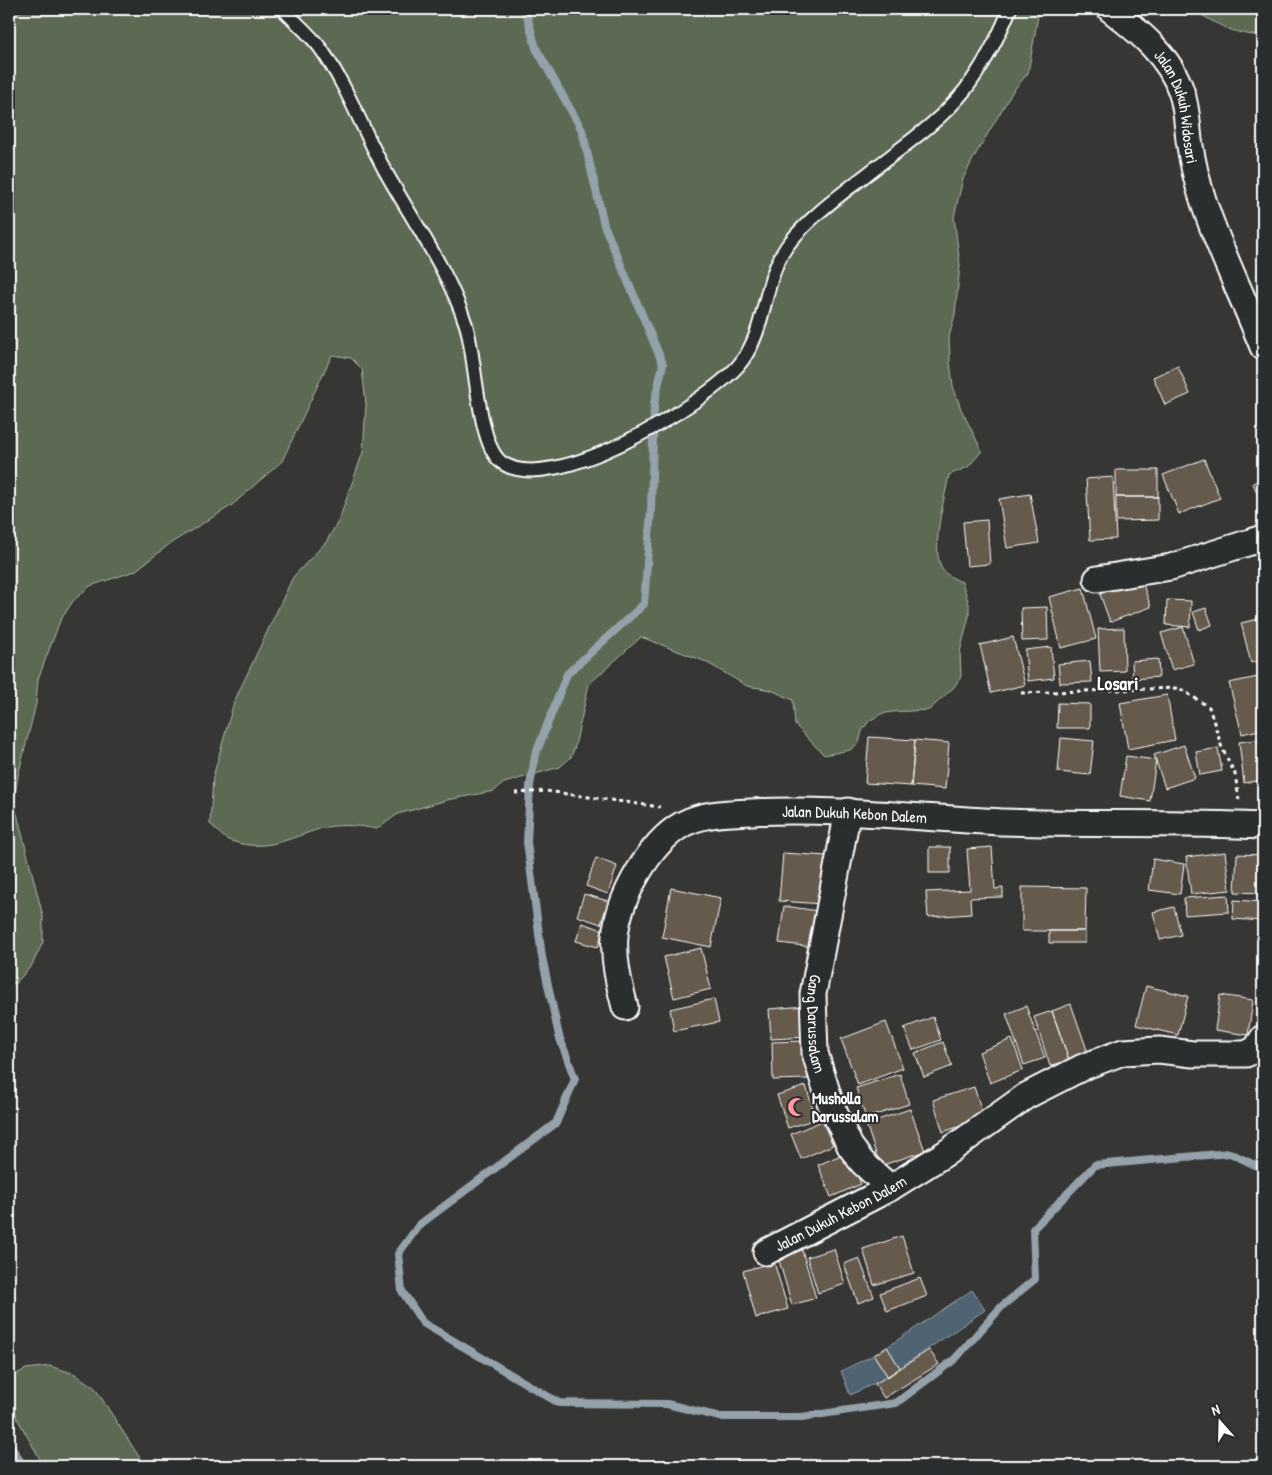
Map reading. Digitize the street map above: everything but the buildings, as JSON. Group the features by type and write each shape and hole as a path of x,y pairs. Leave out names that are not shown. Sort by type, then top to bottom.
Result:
{"street":[{"name":"Jalan Dukuh Widosari","path":"1110,9 1145,38 1166,61 1175,77 1185,106 1194,169 1211,226 1263,347"},
{"path":"1097,579 1171,566 1263,538"},
{"name":"Jalan Dukuh Kebon Dalem","path":"624,1007 616,968 616,936 624,901 634,879 652,852 672,830 700,817 773,811 848,812 1002,822 1233,824 1263,826"},
{"name":"Gang Darussalam","path":"848,812 813,994 815,1053 831,1104 850,1146 862,1162 890,1188"},
{"name":"Jalan Dukuh Kebon Dalem","path":"766,1252 890,1188 946,1153 1026,1096 1083,1066 1123,1052 1159,1050 1194,1054 1246,1054 1256,1049 1263,1038"}],"lane":[{"path":"283,9 320,48 348,93 385,171 450,285 466,325 472,349 483,424 492,449 500,461 532,472 554,470 638,437 723,381 754,345 762,322 771,276 789,244 836,198 901,148 942,113 964,91 992,50 1010,9"}],"path":[{"path":"1021,693 1179,688 1209,707 1222,748 1235,774 1239,805 1233,824"},
{"path":"514,793 546,791 660,807 700,817"}],"green space":[{"path":"30,9 1042,9 1038,16 1028,73 1013,91 974,157 963,179 954,217 960,265 955,314 949,337 950,362 953,386 961,409 982,451 968,467 949,475 938,536 937,549 942,569 962,582 969,604 969,616 960,652 961,677 954,687 929,710 881,714 869,721 862,731 859,743 850,750 824,755 795,725 793,700 771,690 747,686 704,661 641,637 589,684 575,746 571,757 560,767 504,783 494,791 447,800 398,814 377,829 352,826 327,827 280,842 257,845 228,840 210,824 213,777 234,702 293,577 326,542 339,520 363,452 366,404 362,369 351,358 332,355 282,461 231,506 171,543 135,571 90,586 73,601 60,621 38,679 36,704 18,776 14,802 43,916 43,942 32,965 15,984 9,982 9,16"},
{"path":"1192,9 1263,9 1263,36 1242,33 1226,28"},
{"path":"50,1366 75,1374 95,1388 145,1466 44,1466 9,1404 9,1378 26,1369"}],"water":[{"path":"972,1290 985,1310 900,1368 887,1347"},
{"path":"874,1355 888,1377 850,1395 841,1371"}],"waterway":[{"path":"525,9 536,48 582,130 604,225 663,364 654,404 651,510 644,604 567,674 535,756 530,786 527,842 542,957 559,1036 575,1079 556,1123 419,1225 398,1254 402,1291 423,1323 559,1403 667,1404 720,1417 802,1417 896,1403 955,1359 1002,1306 1035,1279 1033,1229 1095,1165 1230,1153 1263,1169"},
{"path":"9,1443 23,1466"}],"place":[{"name":"Musholla Darussalam","path":"797,1107"}],"district":[{"name":"Losari","path":"1118,683"}]}
